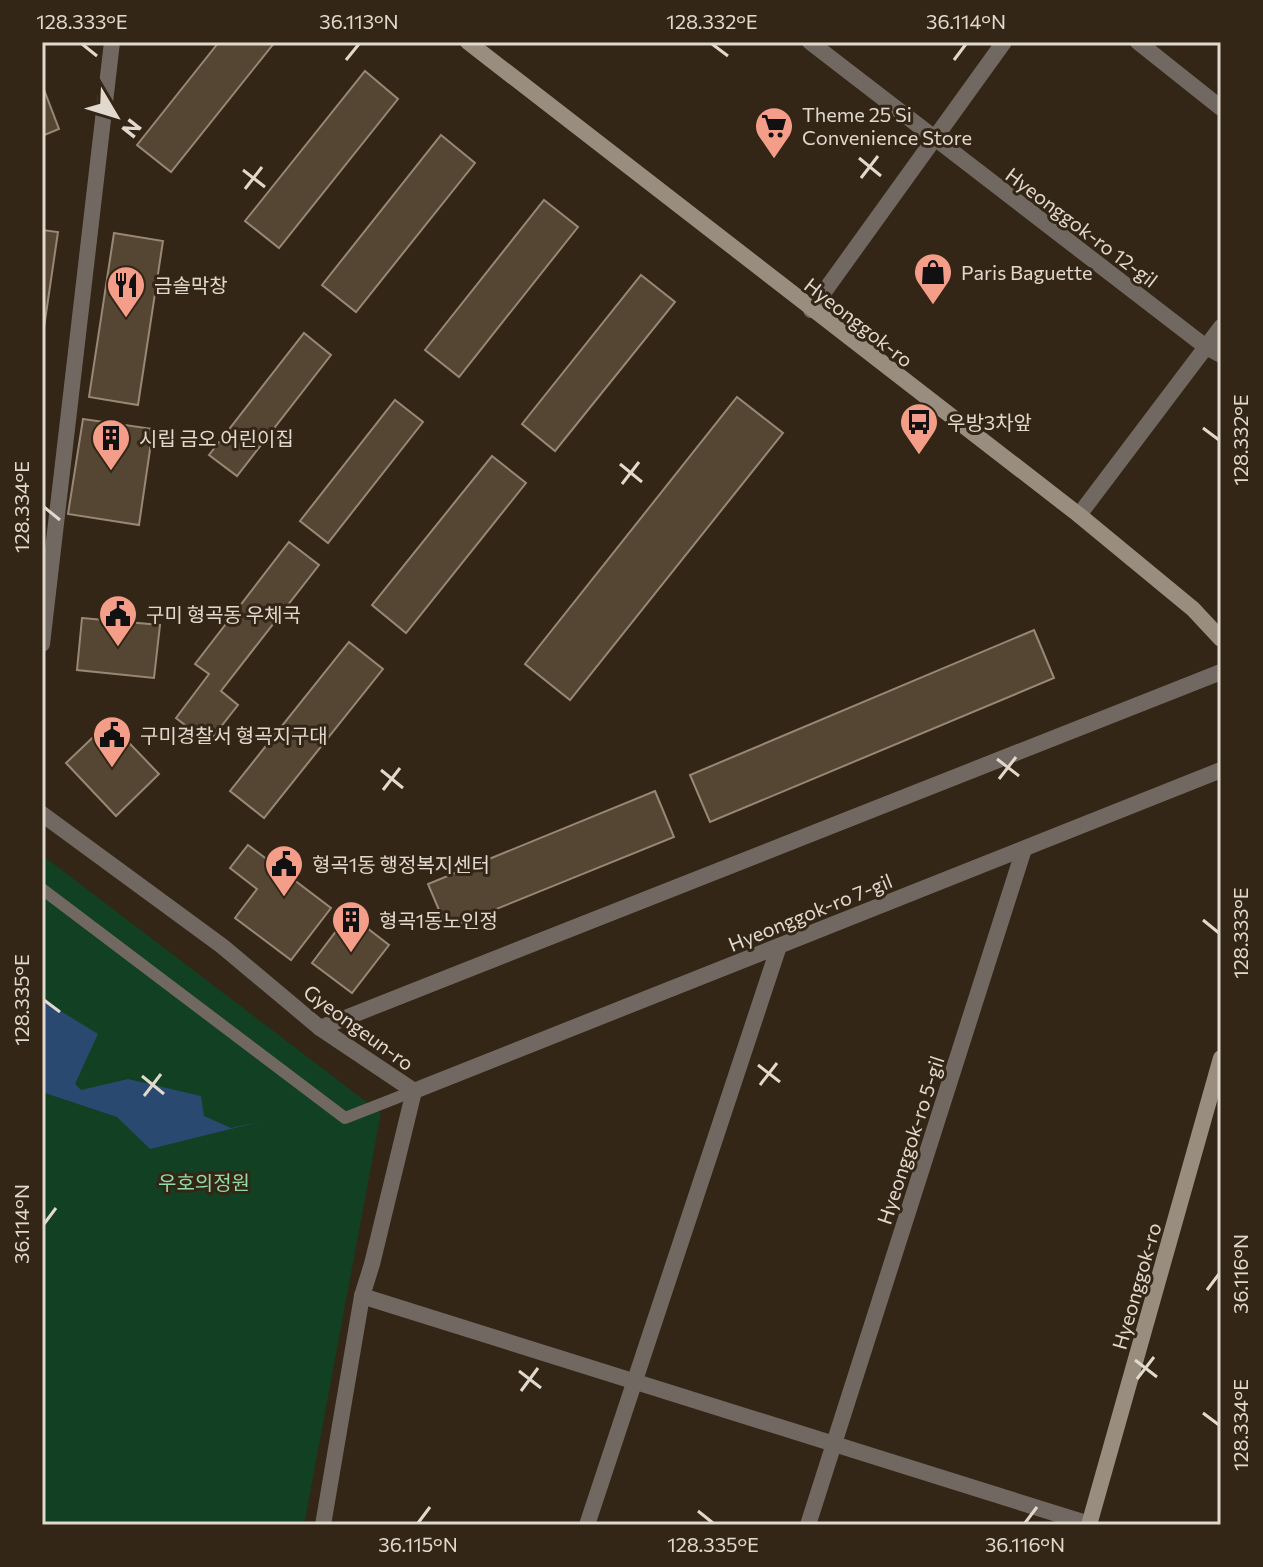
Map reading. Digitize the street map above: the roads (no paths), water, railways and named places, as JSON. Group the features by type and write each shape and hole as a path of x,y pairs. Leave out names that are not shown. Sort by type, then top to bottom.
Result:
{"street":[{"path":"42,644 112,42"},
{"name":"Hyeonggok-ro","path":"468,42 1079,515 1193,609 1221,639"},
{"name":"Hyeonggok-ro 12-gil","path":"810,42 1213,351"},
{"path":"811,310 1004,42"},
{"path":"1138,42 1221,108"},
{"path":"1079,515 1213,351 1221,327"},
{"path":"320,1028 1221,672"},
{"name":"Hyeonggok-ro 7-gil","path":"414,1091 1221,770"},
{"name":"Gyeongeun-ro","path":"42,814 222,946 320,1028 414,1091 362,1296 323,1525"},
{"name":"Hyeonggok-ro 5-gil","path":"808,1525 1024,849"},
{"path":"587,1525 779,946"},
{"name":"Hyeonggok-ro","path":"1089,1525 1221,1058"},
{"path":"362,1296 1089,1525"}],"lane":[{"path":"42,889 345,1118 414,1091"}],"water":[{"path":"46,1002 98,1034 75,1084 81,1090 128,1079 201,1096 204,1116 231,1128 263,1121 150,1149 117,1117 42,1092 42,1004"}],"place":[{"name":"Theme 25 Si Convenience Store","path":"774,160"},
{"name":"Paris Baguette","path":"933,306"},
{"name":"금솔막창","path":"126,319"},
{"name":"우방3차앞","path":"919,456"},
{"name":"시립 금오 어린이집","path":"111,472"},
{"name":"구미 형곡동 우체국","path":"118,648"},
{"name":"구미경찰서 형곡지구대","path":"112,769"},
{"name":"형곡1동 행정복지센터","path":"284,898"},
{"name":"형곡1동노인정","path":"351,954"}],"park label":[{"name":"우호의정원","path":"204,1182"}]}
